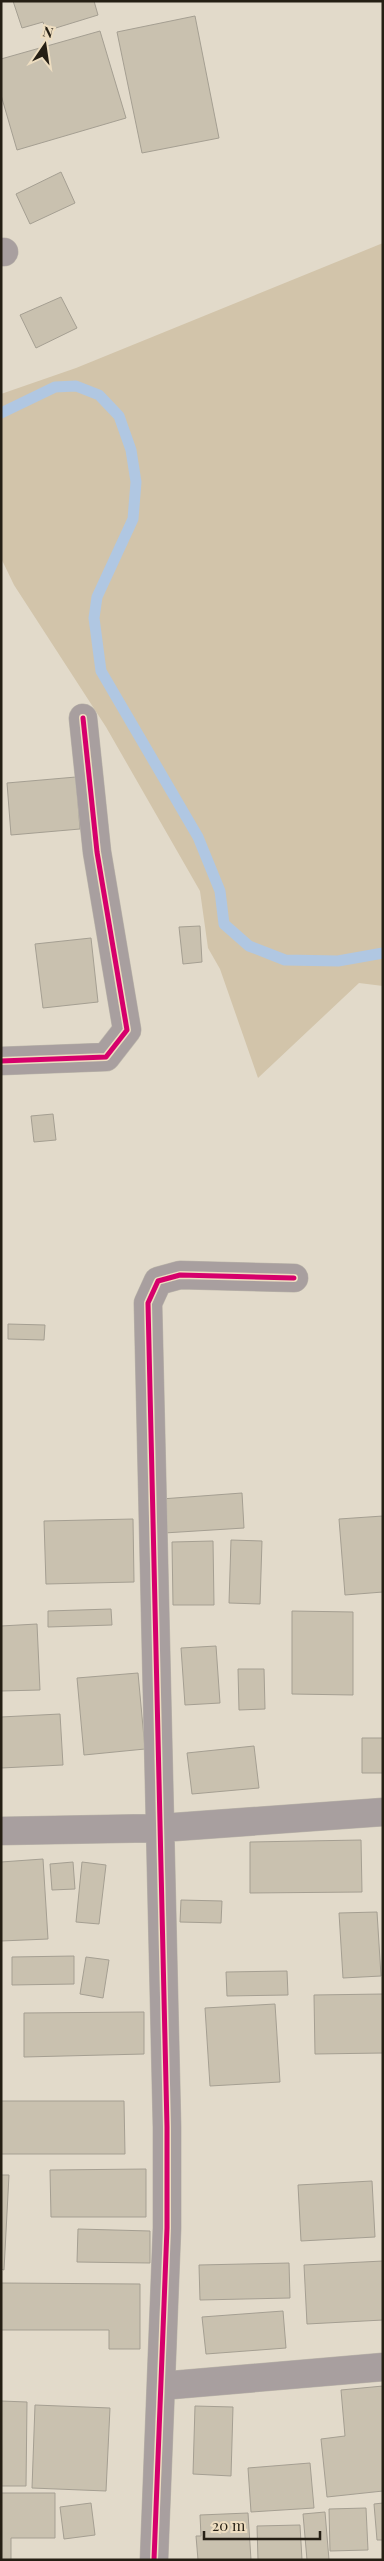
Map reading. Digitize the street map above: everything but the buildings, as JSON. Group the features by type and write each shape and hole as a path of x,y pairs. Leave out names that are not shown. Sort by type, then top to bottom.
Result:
{"street":[{"path":"1,1061 106,1057 127,1030 97,852 83,718"},
{"path":"154,2560 167,2228 167,2145 148,1303 158,1281 180,1275 294,1278"},
{"path":"1,1831 161,1828 383,1812"},
{"path":"161,2386 383,2367"}],"shaded area":[{"path":"383,243 383,986 359,983 258,1078 220,969 208,948 200,891 106,727 14,585 1,558 1,394 76,368"}],"waterway":[{"path":"1,413 55,387 76,386 99,395 119,416 131,450 136,482 133,519 97,597 94,618 101,671 198,837 220,891 224,924 249,946 285,960 338,961 383,953"}],"cycle path":[{"path":"1,1061 106,1057 127,1030 97,852 83,718"},
{"path":"154,2560 167,2228 167,2127 148,1303 158,1281 180,1275 294,1278"}]}
